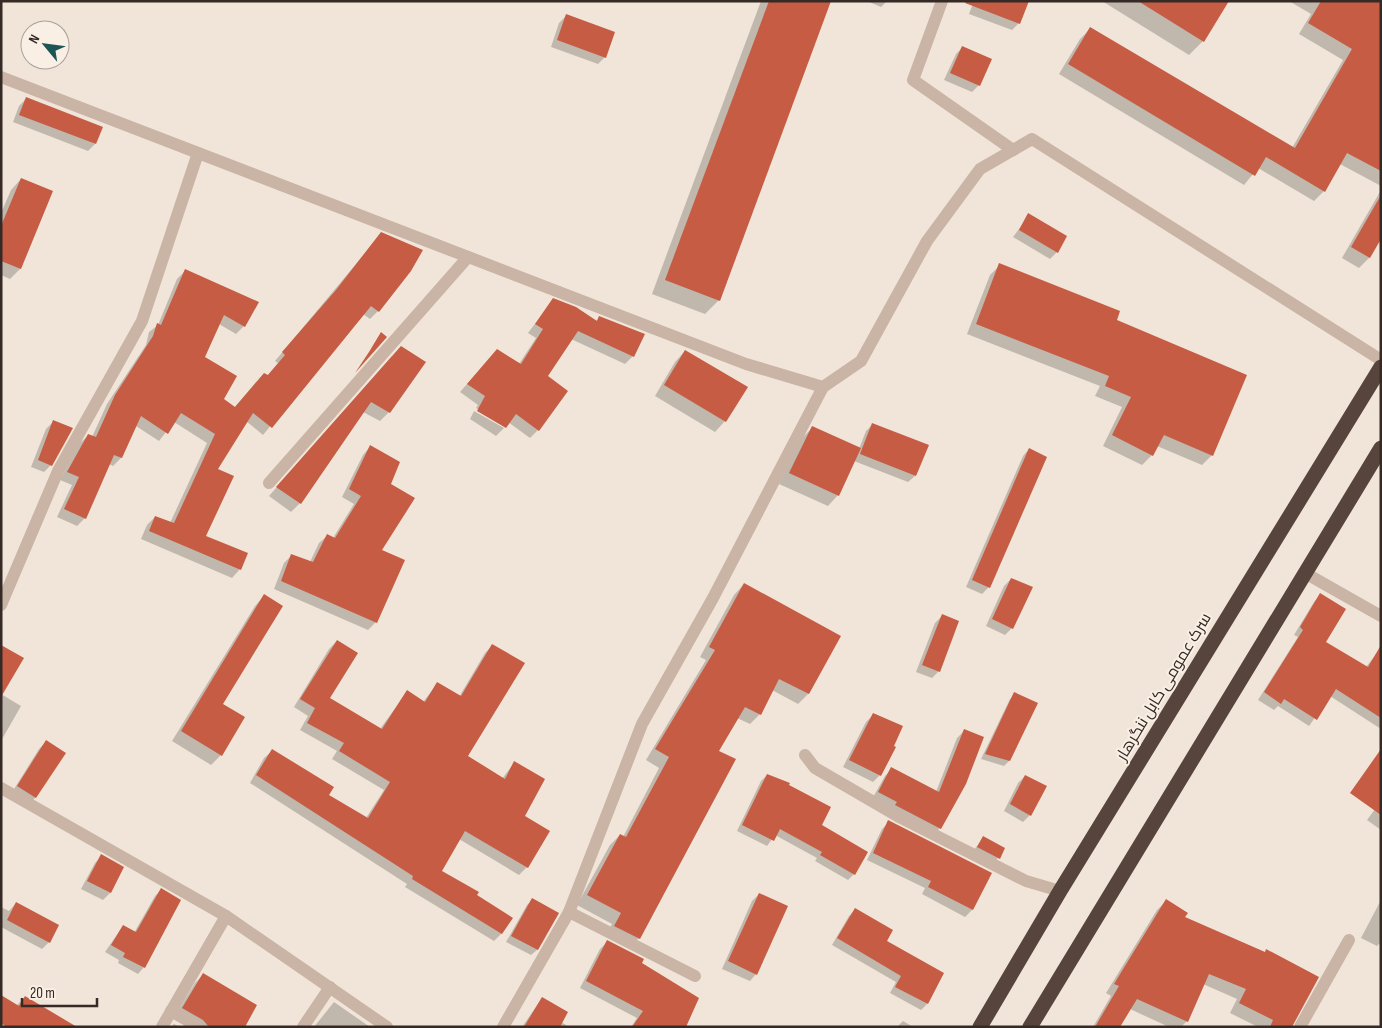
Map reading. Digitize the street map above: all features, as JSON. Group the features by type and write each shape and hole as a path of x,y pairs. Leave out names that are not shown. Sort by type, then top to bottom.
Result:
{"highway":[{"name":"سرک عمومی کابل ننگرهار","path":"980,1027 1060,891 1381,367"},
{"path":"1030,1027 1381,448"}],"street":[{"path":"942,1 912,80 1013,150"},
{"path":"1,77 746,364 822,387"},
{"path":"503,1027 569,912 642,724 713,598 822,387 861,361 927,241 980,169 1032,140 1381,360"},
{"path":"1,606 58,471 142,321 198,153"},
{"path":"269,484 468,257"},
{"path":"1305,573 1381,616"},
{"path":"805,755 815,768 901,818 1026,882 1060,891"},
{"path":"1,788 226,916 388,1027"},
{"path":"569,912 695,976"},
{"path":"162,1027 226,916"},
{"path":"1300,1027 1348,940"},
{"path":"303,1027 330,987"},
{"path":"172,1011 199,1027"}],"building":[{"path":"769,1 831,1 720,301 665,280"},
{"path":"966,1 1029,1 1020,24 965,3"},
{"path":"1138,1 1229,1 1204,42"},
{"path":"1321,1 1381,1 1381,171 1347,153 1325,192 1266,157 1255,176 1068,64 1090,27 1295,148 1352,49 1308,23"},
{"path":"566,14 615,32 606,58 557,40"},
{"path":"962,46 992,59 980,86 950,73"},
{"path":"26,97 103,127 96,144 19,115"},
{"path":"21,178 53,191 21,269 1,261 1,226"},
{"path":"1381,195 1381,239 1370,258 1351,247"},
{"path":"1028,213 1067,236 1058,253 1019,230"},
{"path":"381,232 423,250 411,271 379,312 371,306 272,428 253,413 218,469 234,476 206,536 248,553 241,570 149,531 155,516 174,523 215,434 181,413 168,434 141,416 122,458 114,455 86,519 64,509 79,477 67,472 88,434 96,437 115,395 153,336 157,323 161,325 185,269 259,302 245,327 224,315 205,357 237,376 224,399 235,407 264,373 268,375 285,355 282,352 336,290"},
{"path":"999,263 1120,311 1117,320 1247,375 1213,456 1164,435 1153,456 1112,435 1131,397 1105,386 1109,376 976,324"},
{"path":"553,298 576,307 597,321 599,316 645,334 634,357 578,331 548,376 568,391 539,431 516,414 506,428 477,411 485,396 467,384 497,349 521,364 543,329 535,324"},
{"path":"381,332 387,337 355,373 369,352"},
{"path":"401,346 426,362 390,413 371,402 301,504 276,487"},
{"path":"685,350 748,387 726,422 664,385"},
{"path":"53,420 73,428 52,466 38,460"},
{"path":"872,423 929,445 916,476 860,454"},
{"path":"812,426 861,448 839,496 789,473"},
{"path":"370,445 400,462 391,484 415,498 382,550 405,560 377,623 281,581 291,554 313,562 327,534 335,538 361,496 349,489"},
{"path":"1029,448 1047,457 990,588 972,580"},
{"path":"1011,578 1033,587 1013,629 992,619"},
{"path":"744,583 841,636 809,694 779,679 761,715 745,707 719,751 736,759 640,939 614,926 621,913 587,895 620,834 626,837 669,757 655,749 715,650 709,647"},
{"path":"1320,593 1346,609 1326,642 1368,667 1381,645 1381,718 1336,689 1317,720 1284,699 1281,704 1264,692 1303,630 1300,627"},
{"path":"264,594 283,606 223,704 245,717 222,756 181,731"},
{"path":"942,614 959,621 940,672 922,665"},
{"path":"337,640 358,653 330,698 382,729 407,690 425,702 437,682 461,696 492,644 525,663 468,756 505,779 514,761 545,779 525,816 550,831 528,868 465,831 442,871 479,892 477,895 513,918 502,934 412,879 413,876 256,775 272,749 334,787 329,795 368,818 390,782 339,751 344,743 307,723 315,708 300,699"},
{"path":"1,645 24,658 1,697"},
{"path":"1014,692 1038,703 1010,761 985,754"},
{"path":"873,713 903,726 894,746 896,747 881,776 849,760"},
{"path":"964,729 984,737 966,784 941,829 895,805 897,802 878,792 891,767 939,792"},
{"path":"46,740 66,753 36,798 17,786"},
{"path":"1381,749 1381,815 1350,793"},
{"path":"767,774 790,783 789,785 831,807 822,825 868,852 855,875 820,855 822,852 780,829 774,841 742,825"},
{"path":"1025,775 1047,786 1031,816 1010,804"},
{"path":"888,820 992,873 973,910 928,887 931,881 873,853"},
{"path":"983,836 1005,848 1000,859 977,847"},
{"path":"101,854 124,867 111,893 87,881"},
{"path":"161,888 181,900 145,968 123,957 125,953 111,945 123,925 136,932"},
{"path":"759,893 788,906 757,975 728,961"},
{"path":"532,898 559,913 538,950 511,936"},
{"path":"1166,899 1188,913 1185,917 1265,952 1266,949 1319,977 1292,1027 1270,1027 1273,1020 1239,1003 1246,989 1209,974 1188,1022 1137,999 1120,1027 1095,1027 1119,986 1114,984"},
{"path":"16,902 59,925 50,943 7,920"},
{"path":"855,908 893,930 887,941 944,973 928,1004 895,987 901,976 837,938"},
{"path":"607,940 644,959 642,963 699,998 686,1027 632,1027 643,1011 586,981"},
{"path":"203,973 257,1005 245,1027 209,1027 203,1020 182,1008"},
{"path":"1,995 19,1006 25,996 77,1027 7,1027 1,1023"},
{"path":"542,997 568,1012 560,1027 524,1027"}]}
